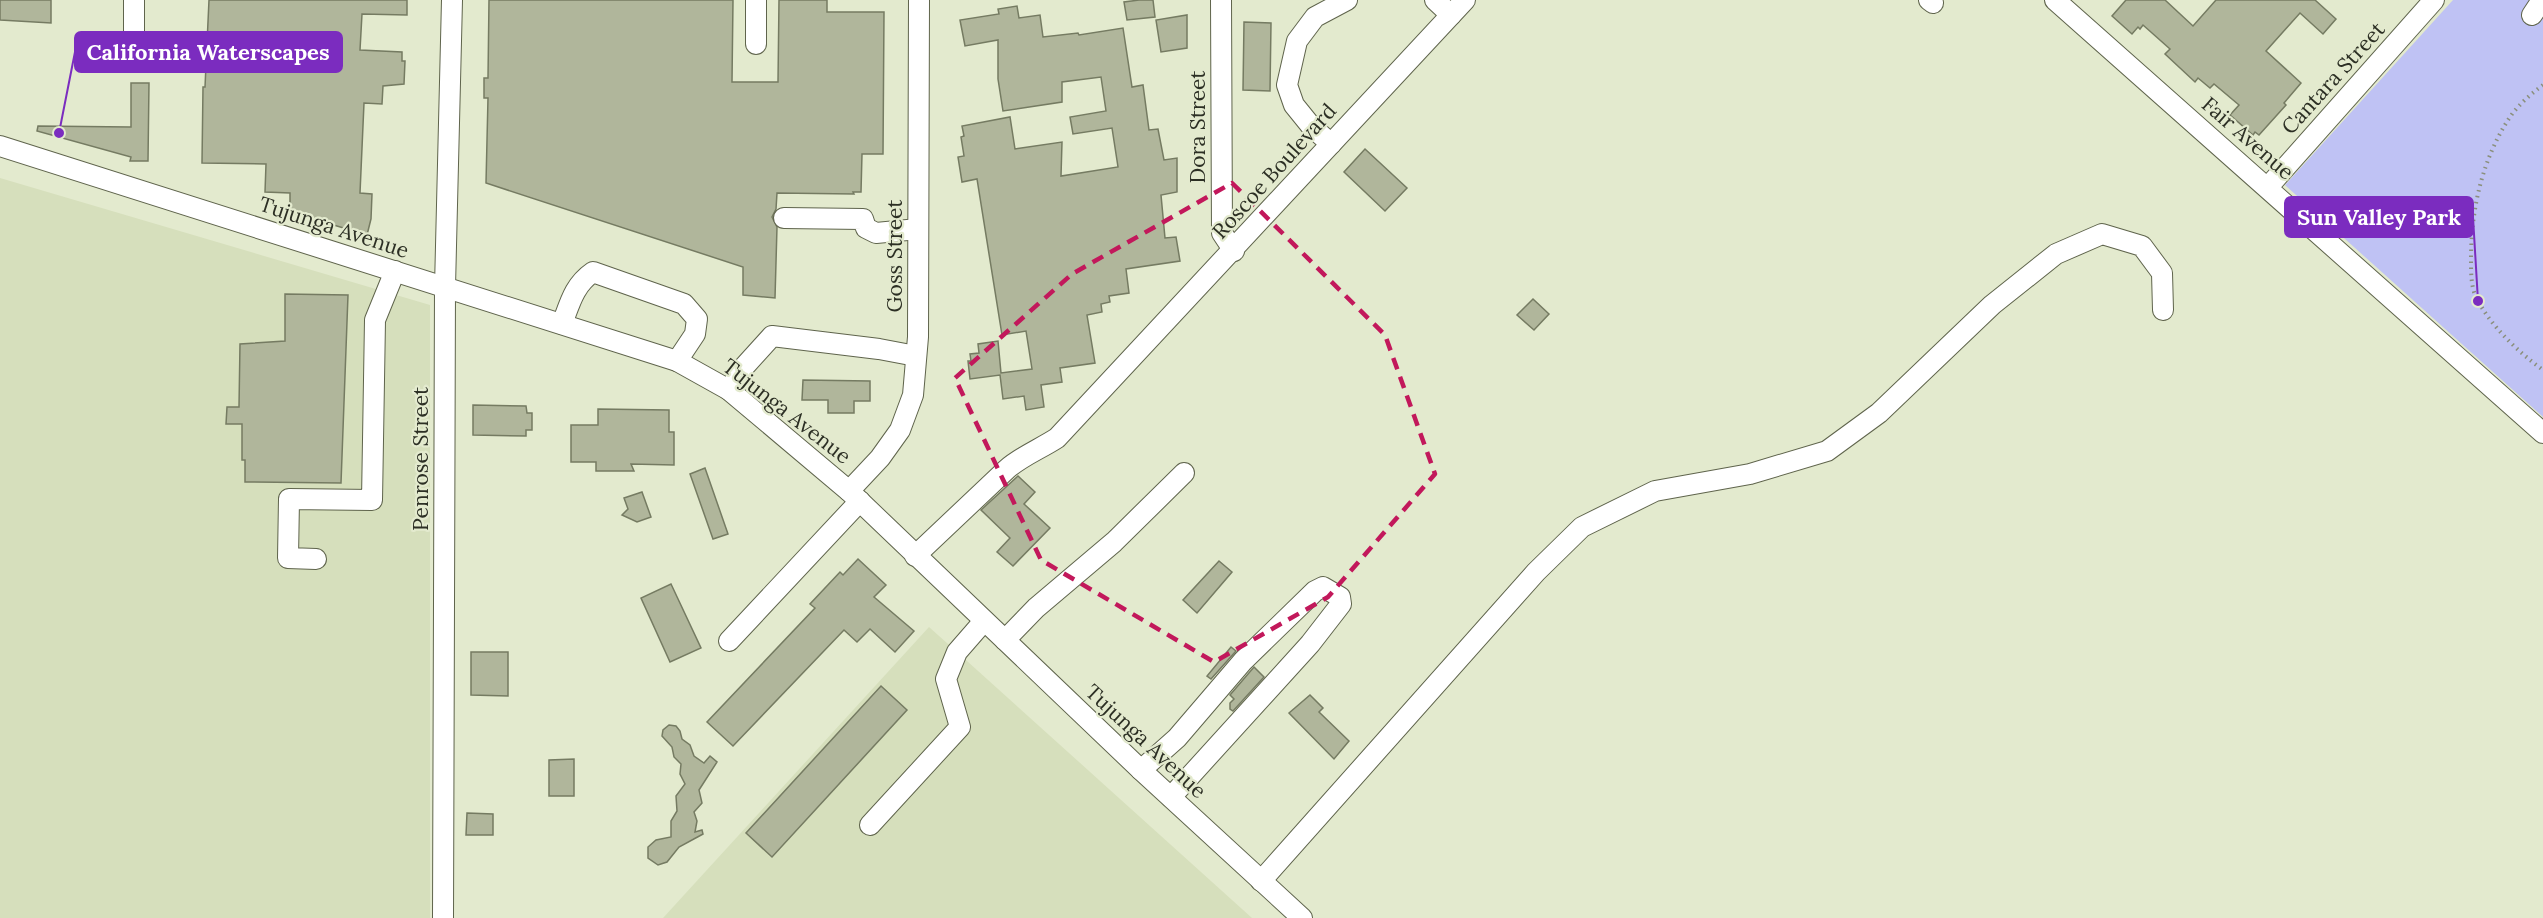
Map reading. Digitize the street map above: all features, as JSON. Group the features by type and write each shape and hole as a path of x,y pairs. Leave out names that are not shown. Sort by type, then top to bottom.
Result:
{"street":[{"path":"134,0 134,31"},
{"name":"Penrose Street","path":"443,918 445,287 452,0"},
{"path":"756,0 756,44"},
{"name":"Goss Street","path":"729,641 855,496 900,430 913,395 916,356 918,229 919,0"},
{"name":"Dora Street","path":"1221,0 1222,234 1234,251"},
{"path":"1331,144 1311,126 1294,105 1287,85 1297,41 1315,17 1347,0"},
{"path":"1435,0 1451,15"},
{"name":"Roscoe Boulevard","path":"915,556 1014,463 1057,438 1234,251 1465,0"},
{"name":"Fair Avenue","path":"2055,0 2543,433"},
{"name":"Cantara Street","path":"2268,187 2434,0"},
{"name":"Tujunga Avenue","path":"0,146 677,361 729,390 855,496 915,556 1141,770 1302,918"},
{"path":"784,218 862,219 866,228 876,232 918,229"},
{"path":"1261,881 1536,572 1582,527 1655,491 1750,474 1827,451 1879,413 1992,305 2056,254 2102,234 2142,246 2162,273 2163,310"},
{"path":"316,559 288,558 289,499 372,500 375,320 395,271"},
{"path":"562,324 574,292 582,279 593,272 684,304 697,319 695,334 677,361"},
{"path":"729,390 743,368 772,336 879,349 916,356"},
{"path":"1005,640 1036,608 1114,542 1184,473"},
{"path":"1141,770 1177,738 1243,661 1315,591 1323,587 1340,597 1341,604 1310,644 1171,797"},
{"path":"870,825 960,727 946,679 957,652 984,621"}],"path":[{"path":"2543,85 2511,116 2490,154 2479,184 2471,244 2473,289 2479,303 2505,336 2543,370"}],"highlighted area":[{"path":"1232,183 1385,335 1435,474 1328,597 1214,662 1041,560 955,378 1072,274"}],"shaded area":[{"path":"2453,0 2543,0 2543,417 2285,185"},
{"path":"0,178 430,305 430,918 0,918"},
{"path":"929,627 957,652 1252,918 663,918"}],"building":[{"path":"0,0 51,0 51,23 0,20"},
{"path":"209,0 407,0 407,15 362,14 360,50 402,52 402,61 405,61 404,84 383,86 382,104 364,103 360,193 372,194 371,219 367,235 290,212 290,193 265,192 266,164 202,163 203,87 205,87"},
{"path":"489,0 733,0 732,82 778,82 779,0 827,0 827,12 884,12 883,154 862,154 861,192 853,192 854,194 777,193 776,209 772,217 777,227 775,298 743,295 743,267 486,183 488,98 484,98 484,78 488,78"},
{"path":"1153,0 1155,17 1127,20 1124,2"},
{"path":"2126,0 2165,0 2193,26 2216,0 2315,0 2336,19 2323,34 2300,13 2266,51 2301,83 2284,103 2286,105 2259,135 2255,132 2253,135 2230,115 2239,105 2214,84 2210,88 2198,78 2195,82 2165,54 2170,49 2143,25 2132,34 2112,16"},
{"path":"1017,6 1019,18 1040,15 1043,37 1078,33 1079,35 1123,28 1132,87 1143,85 1149,130 1158,129 1164,160 1177,158 1177,192 1161,195 1165,238 1176,237 1180,261 1126,269 1129,293 1109,296 1110,302 1101,304 1102,312 1087,315 1095,363 1060,368 1062,382 1041,385 1044,407 1026,410 1024,396 1003,399 1000,375 970,379 968,361 971,361 970,354 979,353 978,344 998,341 1001,373 1032,369 1026,331 1002,335 977,179 962,182 958,157 964,156 962,126 1010,117 1015,149 1062,142 1061,176 1118,167 1112,128 1073,134 1070,117 1106,111 1101,77 1062,82 1062,102 1003,111 998,79 998,40 965,46 960,20 999,14 998,9"},
{"path":"1187,15 1187,48 1161,52 1156,20"},
{"path":"1244,22 1271,23 1270,91 1243,90"},
{"path":"131,83 149,83 148,161 130,161 131,157 37,131 38,126 131,127"},
{"path":"1365,149 1407,188 1385,211 1344,172"},
{"path":"285,294 348,295 341,483 245,482 245,460 242,460 242,424 226,424 227,407 239,407 240,344 285,341"},
{"path":"1533,299 1549,314 1534,330 1517,315"},
{"path":"803,380 870,381 870,401 854,401 854,413 828,413 828,400 802,400"},
{"path":"473,405 526,406 527,413 532,413 532,430 526,430 526,436 473,435"},
{"path":"598,409 669,410 669,432 674,432 674,465 631,464 634,471 596,471 596,462 571,462 571,425 598,425"},
{"path":"705,468 728,534 713,539 690,474"},
{"path":"1018,476 1035,492 1024,504 1050,528 1013,566 997,552 1010,538 981,510"},
{"path":"642,492 651,517 637,522 622,515 628,509 624,498"},
{"path":"858,559 886,585 874,597 914,631 895,652 870,629 857,642 844,630 733,746 707,722 815,608 810,604 840,572 843,575"},
{"path":"1219,561 1232,572 1197,613 1183,600"},
{"path":"671,584 701,648 670,662 641,598"},
{"path":"1231,647 1236,651 1211,679 1207,676"},
{"path":"471,652 508,652 508,696 471,695"},
{"path":"1254,667 1264,677 1233,711 1230,709 1230,703 1234,699 1230,695"},
{"path":"881,686 907,710 772,857 746,833"},
{"path":"1310,695 1323,708 1319,712 1349,741 1334,759 1289,713"},
{"path":"669,725 676,726 682,739 690,745 694,756 704,763 710,756 717,762 699,790 702,803 694,812 697,821 695,832 702,830 703,834 679,847 667,862 658,865 648,858 648,847 656,840 671,837 671,821 677,811 676,796 685,784 680,774 681,764 674,757 672,747 662,736 663,730"},
{"path":"574,759 574,796 549,796 549,760"},
{"path":"467,813 493,814 493,835 466,835"}],"place":[{"name":"California Waterscapes","path":"59,133"},
{"name":"Sun Valley Park","path":"2478,301"}]}
